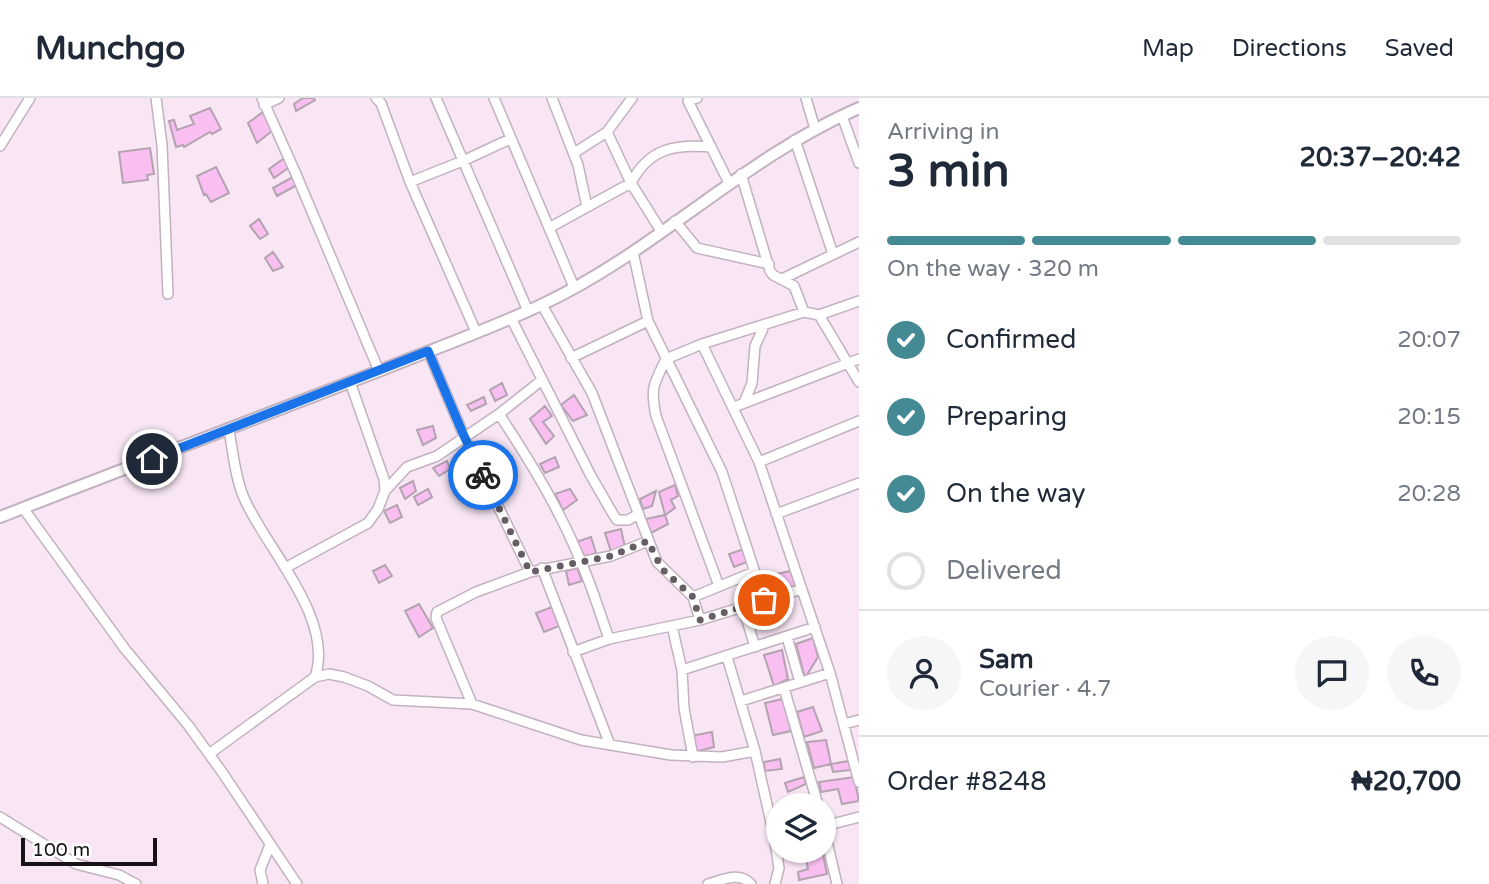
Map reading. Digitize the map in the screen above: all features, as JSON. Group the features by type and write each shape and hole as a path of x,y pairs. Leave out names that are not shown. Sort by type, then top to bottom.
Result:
{"street":[{"path":"0,146 30,98"},
{"path":"156,98 162,145 168,294"},
{"path":"279,98 263,102 379,371"},
{"path":"376,98 381,103 410,182 476,332"},
{"path":"436,98 528,311"},
{"path":"494,98 574,287"},
{"path":"552,98 574,153 587,207"},
{"path":"574,153 607,132 632,98"},
{"path":"806,98 815,129"},
{"path":"690,99 729,183"},
{"path":"0,517 229,430 542,305 633,252 741,174 794,140 859,108"},
{"path":"842,116 859,163"},
{"path":"607,132 631,183 661,232"},
{"path":"410,182 510,139"},
{"path":"794,140 833,254"},
{"path":"549,228 631,183 639,167 656,154 671,147 711,147"},
{"path":"741,174 773,275 794,286 804,312"},
{"path":"675,221 697,248 769,264"},
{"path":"782,279 859,242"},
{"path":"633,252 648,320 722,472 764,600"},
{"path":"719,586 654,407 652,391 666,359 702,344 804,312 819,315 859,301"},
{"path":"542,305 592,393 648,541 662,569 693,597 700,620"},
{"path":"819,315 859,382"},
{"path":"511,318 591,476 617,520 628,520 639,514"},
{"path":"571,358 648,320"},
{"path":"744,403 752,383 755,346 765,324"},
{"path":"702,344 759,461 830,673 857,766 859,782"},
{"path":"428,351 464,436 530,572"},
{"path":"734,407 859,359"},
{"path":"285,568 368,523 378,509 385,491 407,467 437,456 499,414 542,380"},
{"path":"350,382 384,479 385,491"},
{"path":"499,414 529,460 581,561 609,639"},
{"path":"759,461 859,421"},
{"path":"229,430 244,498 285,568 312,622 320,664 315,677"},
{"path":"776,514 859,483"},
{"path":"23,508 125,649 209,754 297,884"},
{"path":"472,704 436,613 476,592 530,572 611,556 648,541"},
{"path":"542,568 610,745"},
{"path":"693,597 754,572"},
{"path":"573,652 609,639 700,620 803,589"},
{"path":"743,607 755,647"},
{"path":"672,626 682,670 684,708 692,757"},
{"path":"682,670 815,627"},
{"path":"788,637 800,682"},
{"path":"726,657 741,701 766,795"},
{"path":"320,664 329,674"},
{"path":"741,701 830,673"},
{"path":"209,754 315,677 329,674 358,681 393,700 472,704 562,734 610,745 692,757 722,757 755,751"},
{"path":"784,688 815,793"},
{"path":"844,724 859,720"},
{"path":"0,817 76,864 119,875 136,884"},
{"path":"836,824 859,817"},
{"path":"263,884 260,870 270,845"},
{"path":"775,884 779,863"},
{"path":"833,863 838,884"},
{"path":"708,884 739,876 745,877 751,884"}],"building":[{"path":"303,98 315,100 296,111 294,104"},
{"path":"210,108 221,129 212,134 210,132 184,147 176,147 169,121 174,120 177,130 194,124 190,116"},
{"path":"263,112 273,130 257,143 248,123"},
{"path":"150,148 154,174 147,175 148,180 123,183 119,152"},
{"path":"286,157 291,166 274,178 269,169"},
{"path":"216,167 229,193 211,202 206,194 204,195 197,176"},
{"path":"293,177 297,185 277,196 273,188"},
{"path":"259,219 268,234 260,239 250,226"},
{"path":"273,252 283,267 273,271 265,258"},
{"path":"502,383 507,395 495,401 490,390"},
{"path":"574,395 587,415 573,421 561,405"},
{"path":"484,397 486,404 471,411 467,405"},
{"path":"545,406 552,416 543,422 554,436 546,444 530,419"},
{"path":"433,426 436,438 423,445 417,430"},
{"path":"555,457 559,467 545,473 540,464"},
{"path":"447,461 450,469 439,476 433,468"},
{"path":"413,481 416,491 405,499 400,488"},
{"path":"675,485 678,496 671,500 675,508 665,515 659,492"},
{"path":"428,489 432,497 418,505 414,497"},
{"path":"570,489 577,500 563,510 555,494"},
{"path":"656,491 652,506 643,509 640,499"},
{"path":"397,505 402,517 390,523 384,511"},
{"path":"665,515 668,524 651,533 646,519"},
{"path":"621,529 625,547 611,552 605,533"},
{"path":"591,537 596,553 585,557 576,542"},
{"path":"744,549 747,562 734,567 729,554"},
{"path":"385,565 392,576 379,583 373,571"},
{"path":"577,568 582,581 569,585 566,571"},
{"path":"790,571 797,587 765,596 763,588 769,585 765,577"},
{"path":"419,604 433,628 419,637 405,611"},
{"path":"552,607 559,626 544,632 536,613"},
{"path":"813,638 818,657 805,678 796,644"},
{"path":"782,650 788,679 774,686 764,655"},
{"path":"783,699 791,731 773,735 765,703"},
{"path":"813,707 822,731 804,737 797,712"},
{"path":"712,732 714,747 695,752 691,736"},
{"path":"826,740 831,764 814,768 807,742"},
{"path":"780,759 782,769 765,771 764,762"},
{"path":"849,761 851,770 833,772 831,764"},
{"path":"804,777 806,784 788,792 785,783"},
{"path":"854,777 859,801 842,804 838,789 821,792 819,782"},
{"path":"807,863 825,863 827,874 799,880 798,872 808,869"}],"way so far":[{"path":"483,475 530,572 611,556 648,541 662,569 693,597 700,620 764,600"}],"route":[{"path":"152,459 428,351 483,475"}]}
